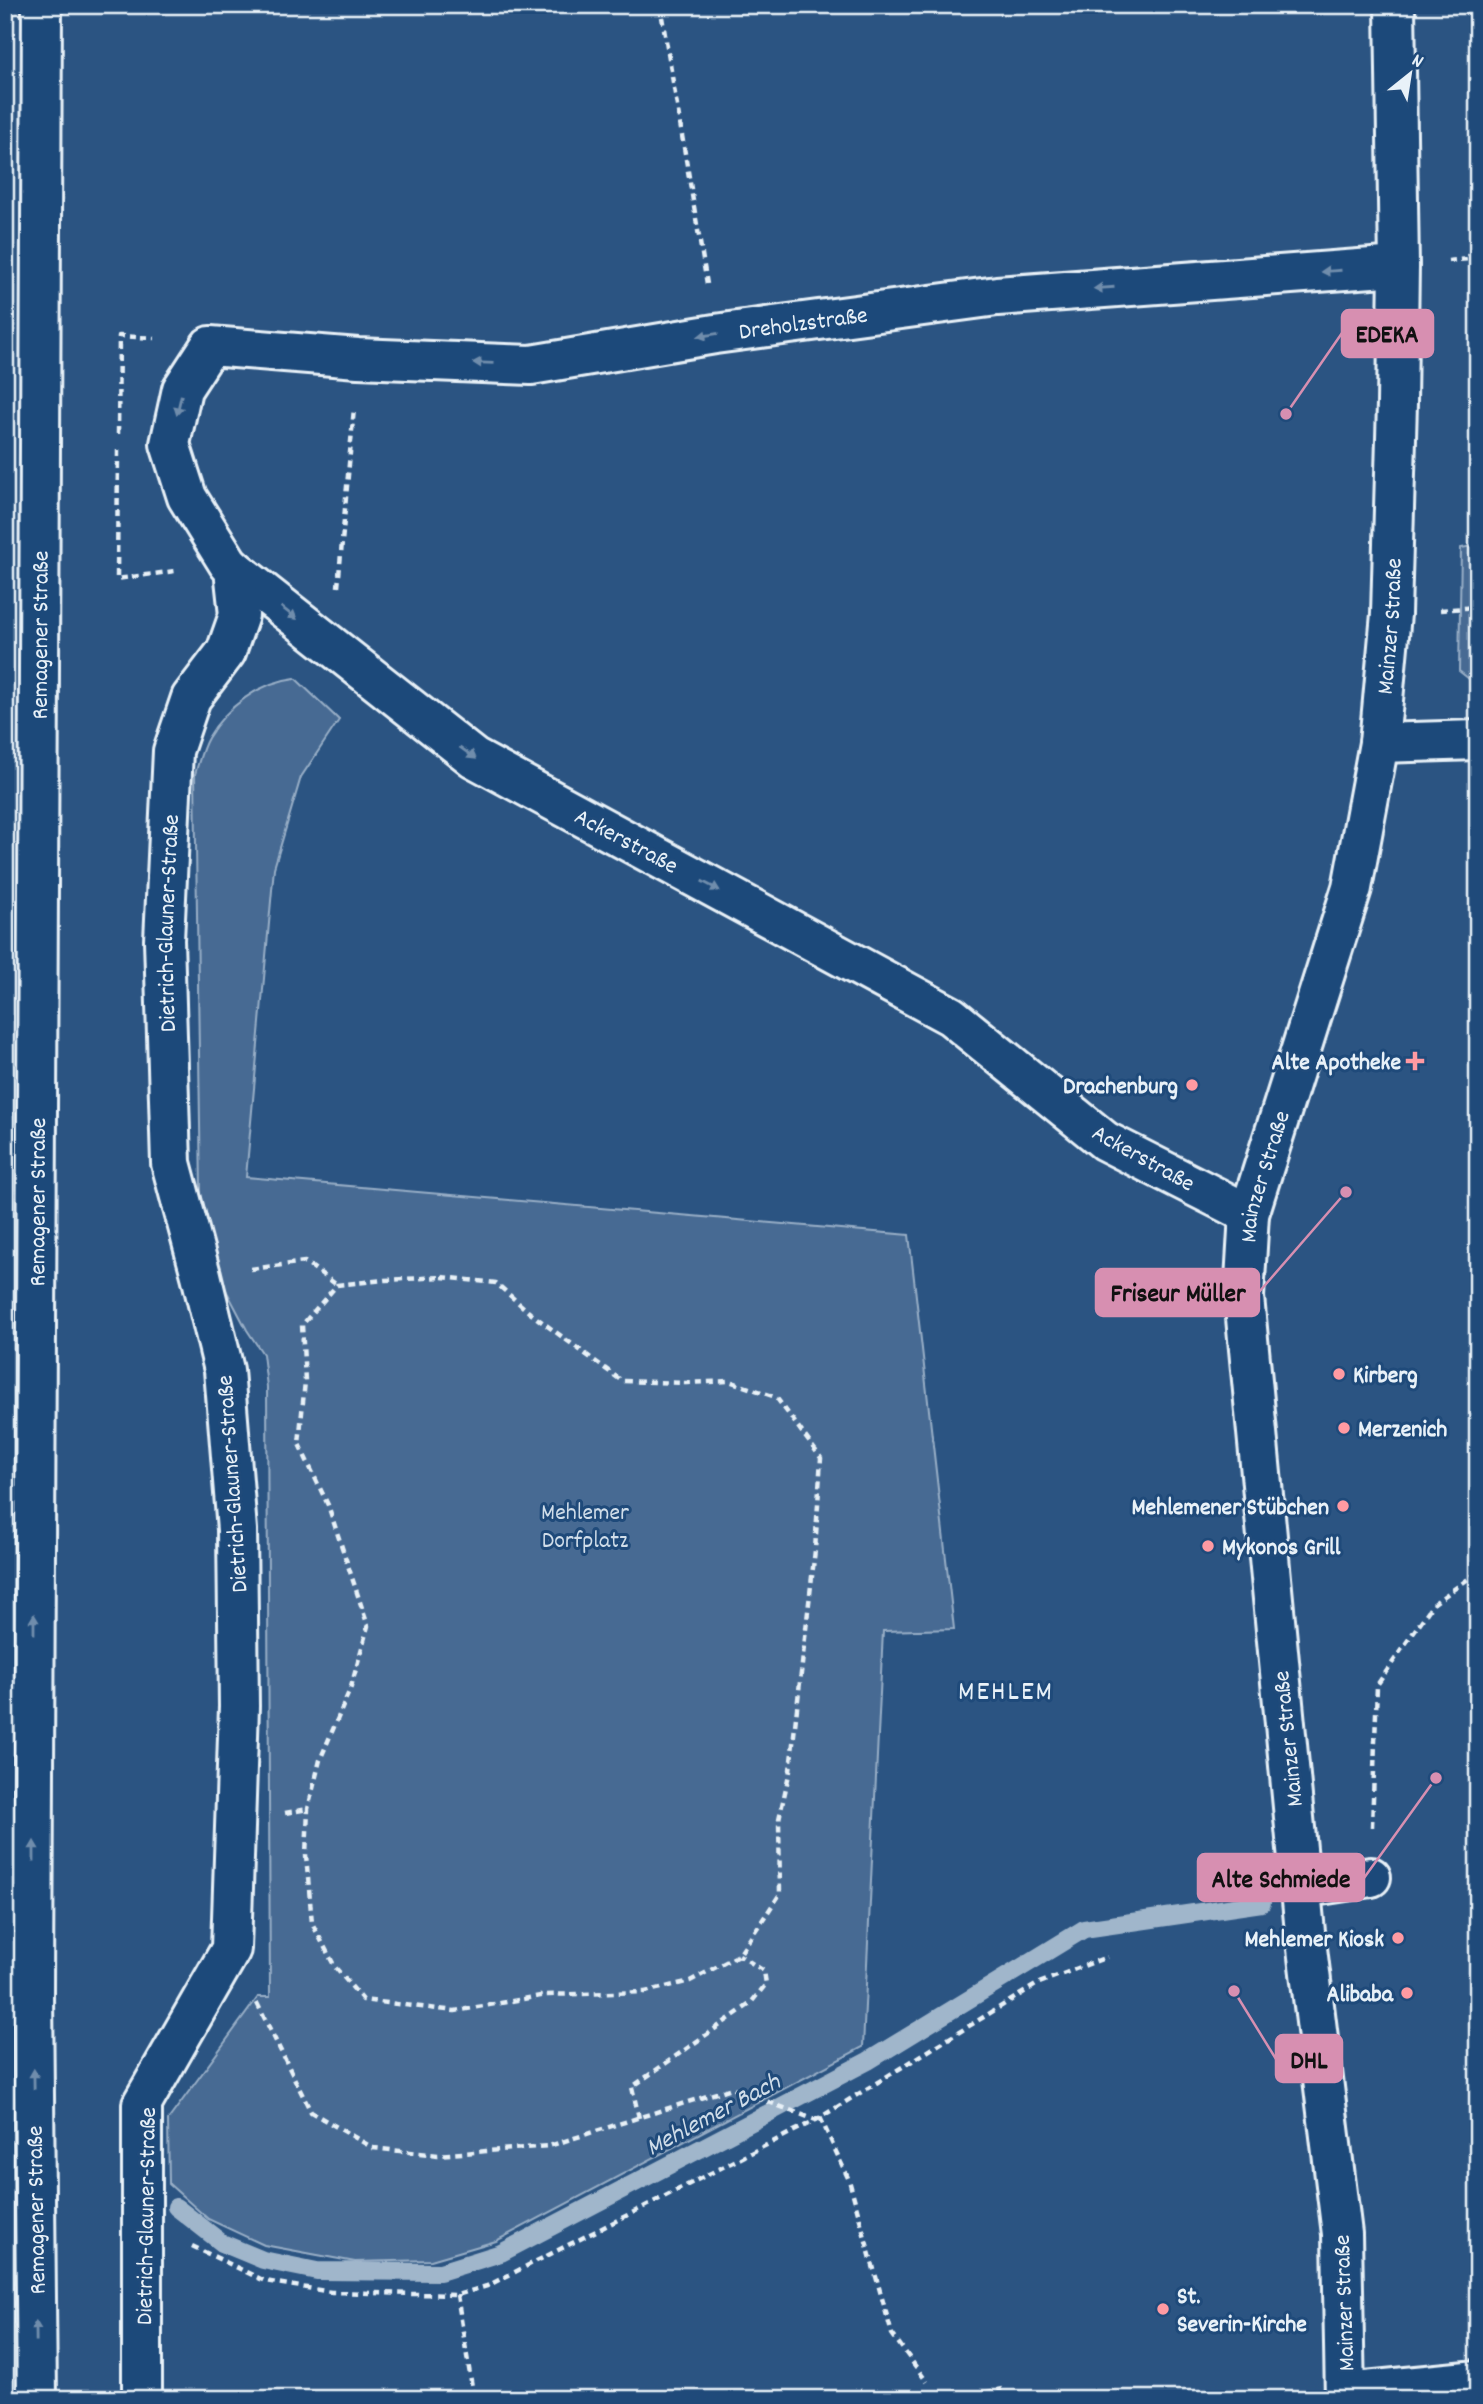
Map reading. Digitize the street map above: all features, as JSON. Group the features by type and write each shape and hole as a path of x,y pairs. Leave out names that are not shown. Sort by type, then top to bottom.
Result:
{"street":[{"name":"Remagener Straße","path":"37,2399 33,1951 42,5"},
{"name":"Mainzer Straße","path":"1345,2396 1342,2234 1305,1932 1244,1297 1249,1214 1352,888 1378,743 1391,614 1399,266 1395,5"},
{"name":"Dreholzstraße","path":"210,345 358,358 531,365 715,334 997,296 1399,266"},
{"name":"Ackerstraße","path":"210,345 182,388 170,444 187,497 234,569 474,758 951,1016 1105,1141 1249,1214"},
{"name":"Dietrich-Glauner-Straße","path":"142,2399 142,2104 231,1949 239,1706 237,1530 224,1370 171,1163 165,927 173,751 191,698 226,652 239,615 234,569"},
{"path":"1378,743 1478,740"},
{"path":"1301,1888 1371,1877"},
{"path":"1345,2396 1478,2380"}],"path":[{"path":"660,5 715,334"},
{"path":"119,336 164,339"},
{"path":"331,646 358,358"},
{"path":"201,1275 305,1262 337,1285 442,1278 496,1283 530,1313 622,1381 729,1381 776,1397 821,1458 815,1549 790,1770 779,1819 780,1894 739,1955 690,1981 645,1992 546,1995 455,2011 363,2000 335,1966 312,1923 306,1855 308,1809 320,1760 351,1686 368,1626 328,1506 299,1444 305,1381 302,1325 337,1285"},
{"path":"1371,1877 1377,1685 1433,1604 1478,1572"},
{"path":"231,1949 311,2112 373,2148 438,2155 549,2146 732,2088 818,2118 849,2180 892,2334 927,2382"},
{"path":"639,2118 632,2087 750,2004 766,1984 764,1971 739,1955"},
{"path":"182,2241 265,2281 331,2292 457,2295 486,2286 818,2118 1038,1983 1107,1957"},
{"path":"457,2295 474,2399"},
{"path":"926,2399 973,2395 1002,2389"}],"green space":[{"path":"1478,545 1478,686 1459,671 1461,548"},
{"name":"Mehlemer Dorfplatz","path":"295,678 339,720 301,777 274,868 246,1177 909,1235 954,1629 883,1631 863,2047 496,2241 431,2260 355,2262 264,2245 208,2219 169,2184 168,2120 258,1997 270,1997 267,1387 263,1354 247,1330 206,1246 201,1193 195,774 208,738 234,706 269,685"}],"waterway":[{"name":"Mehlemer Bach","path":"176,2207 222,2243 263,2260 317,2271 440,2272 501,2253 868,2061 1084,1929 1262,1903"}],"place":[{"name":"EDEKA","path":"1286,414"},
{"name":"Alte Apotheke","path":"1415,1061"},
{"name":"Drachenburg","path":"1192,1085"},
{"name":"Friseur Müller","path":"1346,1192"},
{"name":"Kirberg","path":"1339,1374"},
{"name":"Merzenich","path":"1344,1428"},
{"name":"Mehlemener Stübchen","path":"1343,1506"},
{"name":"Mykonos Grill","path":"1208,1546"},
{"name":"Alte Schmiede","path":"1436,1778"},
{"name":"Mehlemer Kiosk","path":"1398,1938"},
{"name":"DHL","path":"1234,1991"},
{"name":"Alibaba","path":"1407,1993"},
{"name":"St. Severin-Kirche","path":"1163,2309"}],"district":[{"name":"MEHLEM","path":"1006,1689"}]}
